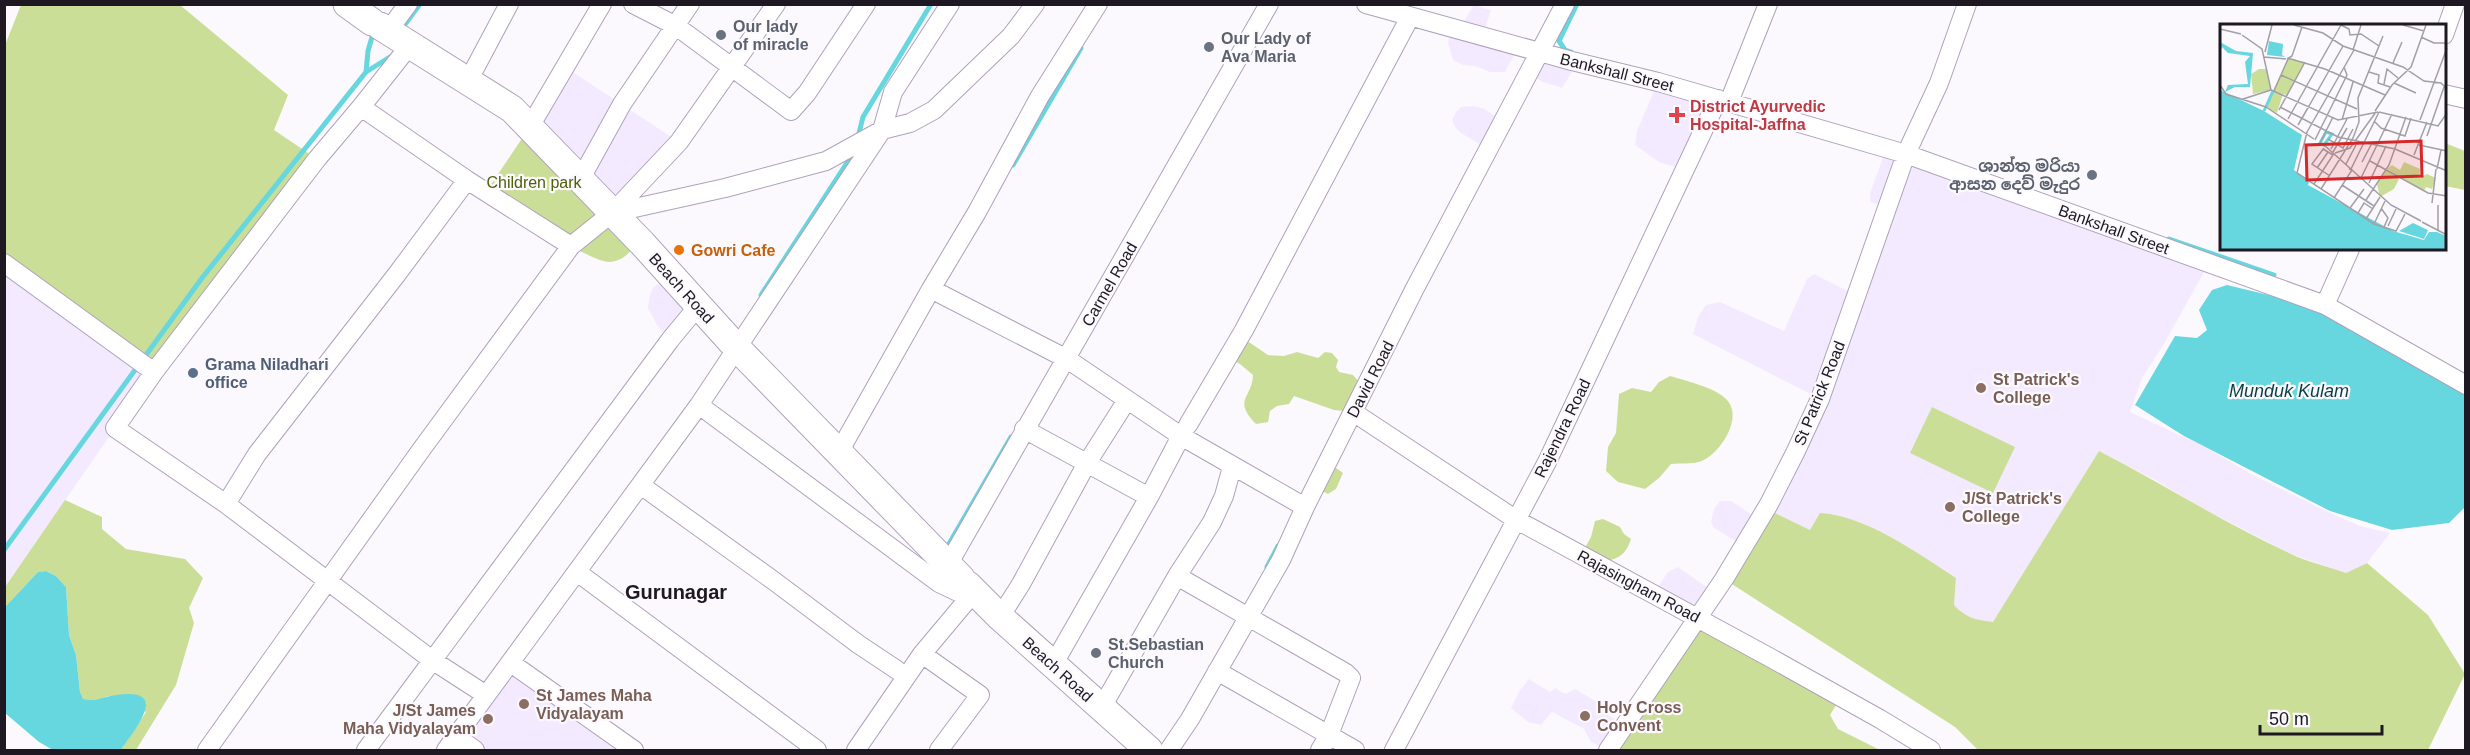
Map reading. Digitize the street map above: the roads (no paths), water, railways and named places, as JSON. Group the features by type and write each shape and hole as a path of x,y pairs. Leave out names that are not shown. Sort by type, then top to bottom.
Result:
{"main road":[{"name":"Beach Road","path":"347,4 387,31 471,74 512,109 736,347 963,580 1000,617 1149,750"}],"street":[{"path":"408,4 387,31 362,107 316,159 154,372 115,428 226,504 432,660 486,695"},
{"path":"471,74 509,4"},
{"path":"535,118 602,4"},
{"path":"633,4 676,26 791,111 807,93 866,4"},
{"path":"580,180 622,104 690,4"},
{"path":"207,750 421,450 571,246 612,213 679,142 776,4"},
{"path":"475,750 451,743 642,486 699,405 882,130 893,92 950,4"},
{"path":"612,213 724,188 826,161 882,130 910,123 934,110 1011,36 1035,4"},
{"path":"839,452 1041,96 1098,4"},
{"name":"Carmel Road","path":"856,750 922,654 963,580 1024,429 1067,359 1269,4"},
{"name":"Bankshall Street","path":"1366,4 1724,101 1906,154 2325,305 2466,385"},
{"name":"David Road","path":"1168,750 1190,719 1281,560 1305,507 1414,290 1565,4"},
{"name":"Rajendra Road","path":"1394,750 1547,462 1724,101 1768,4"},
{"name":"St Patrick Road","path":"1608,750 1698,618 1769,504 1820,399 1906,154 1939,83 1967,4"},
{"path":"2446,31 2456,4"},
{"path":"1053,665 1244,330 1410,17"},
{"path":"2446,94 2466,99"},
{"path":"362,107 467,180 571,246"},
{"path":"226,504 257,454 398,274 467,180"},
{"path":"2325,305 2350,250"},
{"path":"4,263 154,372"},
{"path":"931,289 1067,359 1127,400 1185,430 1232,467 1305,507"},
{"path":"366,750 663,349 698,306"},
{"path":"1000,617 1021,584 1087,463 1127,400"},
{"path":"699,405 939,583 957,592 963,580"},
{"name":"Rajasingham Road","path":"1353,412 1515,519 1880,719 1931,750"},
{"path":"1024,429 1149,497"},
{"path":"1102,707 1177,576 1212,522 1224,496 1232,467"},
{"path":"642,486 858,645 897,670"},
{"path":"577,572 817,750"},
{"path":"1177,576 1351,678 1324,743"},
{"path":"922,654 980,695 939,750"},
{"path":"511,663 634,750"},
{"path":"1217,670 1324,743 1355,750"}],"water":[{"name":"Munduk Kulam","path":"2227,285 2322,308 2465,392 2465,507 2449,523 2392,530 2330,511 2184,436 2135,405 2175,336 2197,338 2207,330 2199,310 2212,290"},
{"path":"46,571 56,576 66,587 69,635 76,655 80,692 83,699 94,700 129,694 140,696 145,701 142,719 121,750 53,750 39,742 5,713 5,607 38,572"}],"waterway":[{"path":"400,31 420,4"},
{"path":"858,137 863,117 931,4"},
{"path":"1571,52 1565,50 1559,41 1577,4"},
{"path":"366,72 368,51 374,30"},
{"path":"1013,165 1081,48"},
{"path":"4,550 202,278 366,72 393,55"},
{"path":"761,295 854,152"},
{"path":"2169,239 2274,275"},
{"path":"946,549 1011,437"},
{"path":"1267,567 1278,546"}],"place":[{"name":"Our lady of miracle","path":"721,35"},
{"name":"Our Lady of Ava Maria","path":"1209,47"},
{"name":"District Ayurvedic Hospital-Jaffna","path":"1677,115"},
{"name":"ශාන්ත මරියා ආසන දෙව් මැදුර","path":"2092,175"},
{"name":"Gowri Cafe","path":"679,250"},
{"name":"Grama Niladhari office","path":"193,373"},
{"name":"St Patrick's College","path":"1981,388"},
{"name":"J/St Patrick's College","path":"1950,507"},
{"name":"St.Sebastian Church","path":"1096,653"},
{"name":"St James Maha Vidyalayam","path":"524,704"},
{"name":"Holy Cross Convent","path":"1585,716"},
{"name":"J/St James Maha Vidyalayam","path":"488,719"}],"district":[{"name":"Gurunagar","path":"676,592"}],"park label":[{"name":"Children park","path":"534,182"}]}
